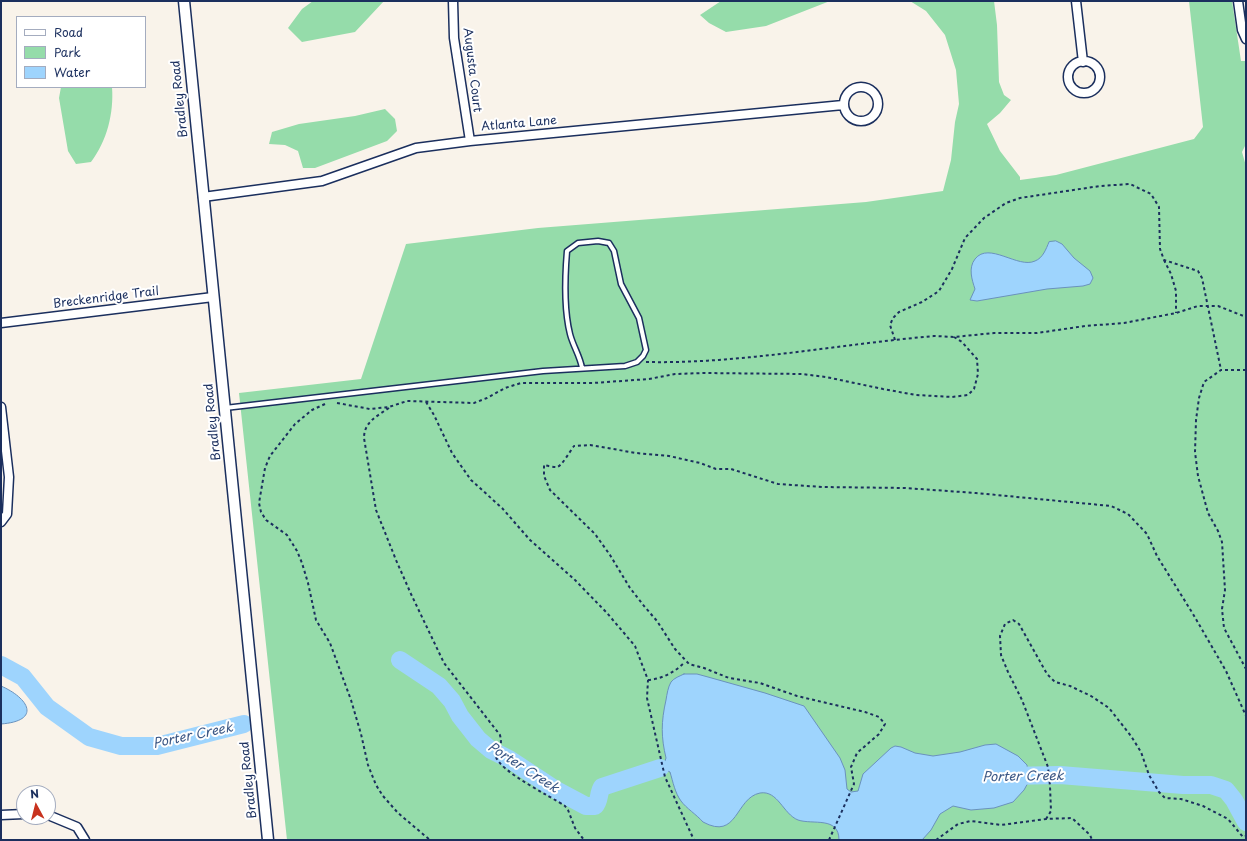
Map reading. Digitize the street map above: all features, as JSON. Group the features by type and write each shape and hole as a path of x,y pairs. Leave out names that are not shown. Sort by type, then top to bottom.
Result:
{"street":[{"name":"Bradley Road","path":"184,1 268,840"},
{"name":"Augusta Court","path":"453,1 454,38 470,141"},
{"path":"1076,1 1083,62"},
{"path":"1238,1 1242,30 1246,39"},
{"path":"859,87 866,87 872,91 876,96 878,103 874,116 869,120 862,121 855,121 849,117 845,112 843,105 847,92 853,88 859,87"},
{"name":"Atlanta Lane","path":"203,197 322,181 416,148 470,141 843,105"},
{"name":"Breckenridge Trail","path":"1,323 213,297"},
{"path":"1,407 9,477 7,514 1,522"},
{"path":"1,815 16,814"},
{"path":"56,818 77,827 85,840"}],"lane":[{"path":"224,408 543,371 625,366 637,362 646,350 639,318 621,284 614,252 609,243 598,241 578,243 567,251 565,269 568,320 570,335 581,359 582,368"}],"path":[{"path":"895,340 890,326 893,318 899,312 922,302 939,291 952,269 965,238 984,218 1006,203 1020,198 1100,186 1130,184 1151,194 1159,207 1160,248 1171,274 1176,291 1176,313"},
{"path":"1164,260 1198,272 1202,278 1222,370"},
{"path":"637,362 690,361 756,356 935,336 954,337 994,333 1037,333 1085,326 1124,323 1176,313 1198,306 1218,306 1246,317"},
{"path":"336,402 370,409 390,407 407,401 474,403 505,388 521,383 593,383 649,379 675,374 704,373 802,374 826,377 883,390 916,395 952,397 968,395 974,389 978,374 977,359 962,342 954,337"},
{"path":"1246,370 1222,370 1204,382 1199,398 1196,420 1195,452 1198,476 1208,514 1218,531 1222,542 1225,583 1222,609 1224,628 1246,669"},
{"path":"426,402 434,415 452,453 471,480 502,508 530,540 574,579 607,613 635,646 648,680 646,698 665,777 694,840"},
{"path":"326,403 312,410 295,424 270,456 265,468 259,503 261,512 266,520 287,535 297,551 308,583 316,620 330,643 351,700 368,765 376,785 383,796 398,812 430,840"},
{"path":"390,407 371,421 364,430 364,438 379,520 411,594 444,663 500,735 502,744 496,757 497,760 510,773 565,806 568,810 574,828 584,840"},
{"path":"829,840 854,784 851,767 857,753 878,734 885,724 879,716 797,696 760,683 729,678 689,664 675,649 658,621 630,588 610,555 594,534 550,490 544,476 544,465 558,467 562,464 574,446 590,445 668,456 700,463 716,469 731,469 778,484 822,487 905,488 984,493 1111,506 1128,514 1146,534 1162,566 1193,614 1226,671 1246,716"},
{"path":"1046,819 1051,811 1048,767 1022,700 1001,655 1000,636 1005,624 1013,620 1019,624 1046,674 1056,682 1070,686 1091,696 1109,708 1132,736 1141,752 1149,775 1164,798 1181,799 1203,806 1222,815 1228,819 1244,836"},
{"path":"648,680 659,679 680,667 686,661"},
{"path":"936,840 958,824 971,821 1001,824 1072,818 1090,835 1092,840"}],"green space":[{"path":"313,1 384,1 355,32 302,42 288,28 302,9"},
{"path":"721,1 830,1 766,26 726,32 709,23 700,15"},
{"path":"910,1 994,1 997,25 999,82 1004,95 1011,100 1000,113 987,124 1000,151 1020,177 1020,180 1056,175 1194,139 1203,127 1189,1 1232,1 1241,61 1246,61 1246,144 1242,152 1246,166 1246,840 287,840 239,393 361,379 406,244 538,228 866,202 943,191 951,160 955,122 959,104 956,70 945,35 926,11"},
{"path":"61,88 112,88 112,107 108,126 97,154 91,162 76,164 68,151 59,98"},
{"path":"385,109 395,119 397,131 387,141 315,168 303,168 298,151 285,145 269,144 272,132 299,124 355,116"}],"water":[{"path":"1056,241 1062,244 1074,258 1090,271 1093,278 1090,284 1047,289 977,301 970,300 975,289 971,270 975,259 981,254 996,254 1020,262 1035,261 1038,260 1044,253 1049,242"},
{"path":"684,674 697,674 765,693 804,706 840,758 845,770 847,789 851,792 858,791 863,774 895,746 915,753 933,756 996,744 1018,756 1027,765 1029,781 1024,790 1013,802 994,808 971,810 953,806 940,814 931,830 922,840 839,840 838,832 835,827 830,824 798,820 788,813 776,799 766,793 760,793 752,796 745,802 730,822 723,826 714,826 703,822 683,804 676,791 670,772 664,769 666,758 662,736 662,722 667,693 671,682 675,678"},
{"path":"1,686 19,697 27,708 26,714 14,722 1,724"}],"waterway":[{"name":"Porter Creek","path":"400,660 439,686 452,701 460,716 478,739 491,750 509,759 556,790 586,806 595,806 598,802 602,787 660,768"},
{"name":"Porter Creek","path":"1,665 23,677 47,707 89,737 121,746 157,746 244,724"},
{"name":"Porter Creek","path":"1006,776 1060,775 1183,785 1211,785 1226,790 1234,800 1246,822"}]}
